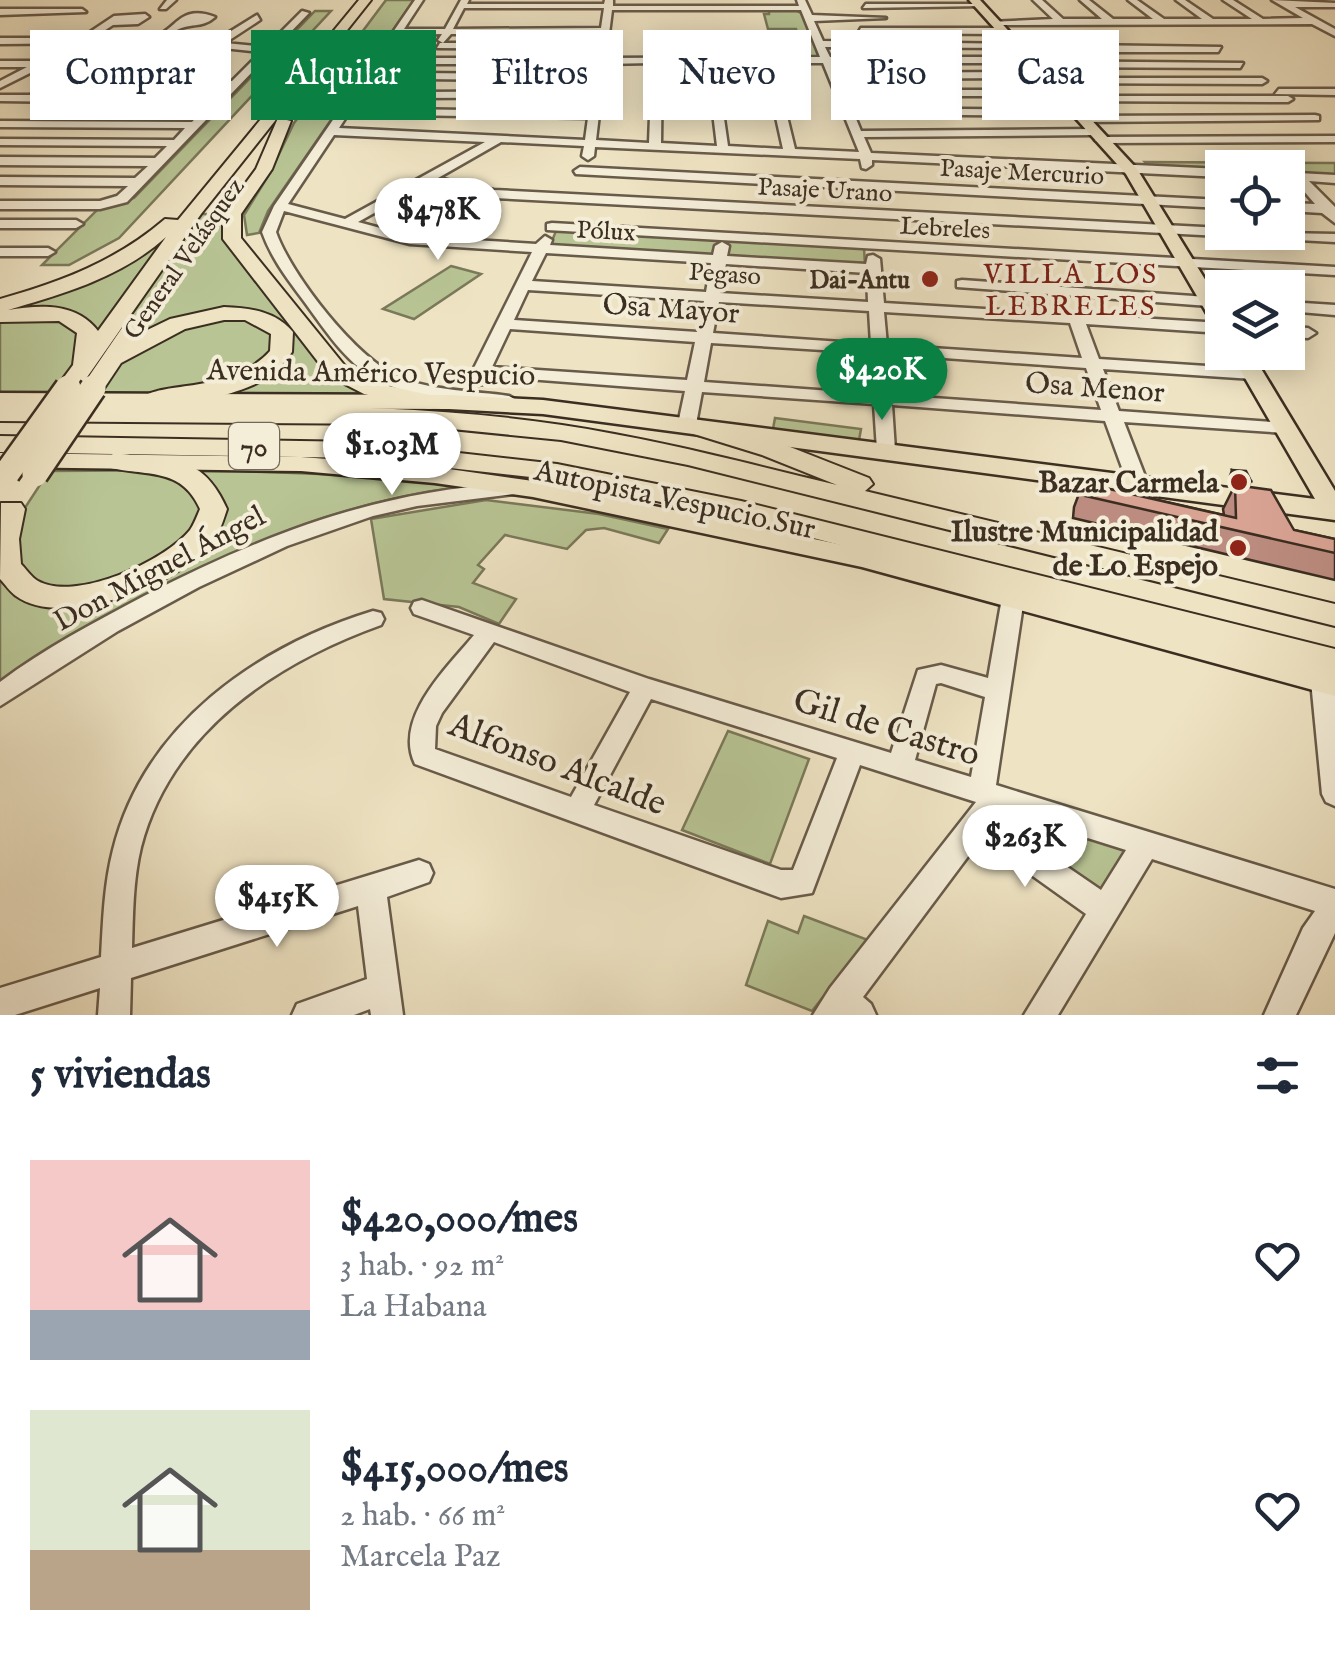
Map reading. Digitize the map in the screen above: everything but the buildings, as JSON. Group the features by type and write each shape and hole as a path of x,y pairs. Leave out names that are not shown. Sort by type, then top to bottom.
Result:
{"highway":[{"name":"General Velásquez","path":"7,485 373,3"},
{"name":"General Velásquez","path":"87,379 220,178 373,3"},
{"path":"283,121 264,169 232,214 232,239 337,371 372,389 428,402"},
{"path":"0,306 83,279 128,258 220,178"},
{"path":"0,318 49,314 78,320 89,339 87,379"},
{"path":"87,379 148,336 185,321 245,315 269,321 282,332 281,352 255,376 221,389 151,400"},
{"name":"Autopista Vespucio Sur","path":"0,414 371,416 496,424 626,443 1335,615"},
{"path":"687,424 790,455 954,522"},
{"name":"Autopista Vespucio Sur","path":"0,444 324,448 508,464 741,510 1331,676"},
{"path":"256,462 344,459 508,464"},
{"path":"7,485 6,563 17,582 57,596 86,595 150,576 181,556 209,521 212,499 202,484 181,473 116,461"}],"main road":[{"path":"976,3 1002,30"},
{"path":"1083,120 1130,169 1205,287"},
{"path":"1251,370 1335,511"},
{"name":"Avenida Américo Vespucio","path":"0,400 542,406 1335,511"},
{"path":"7,485 116,461 256,462 391,470 533,489 862,558 1331,676"}],"street":[{"path":"0,12 56,9 67,0"},
{"path":"128,30 160,12 172,0"},
{"path":"398,30 419,0"},
{"path":"1037,0 1060,22"},
{"path":"1084,0 1110,21"},
{"path":"1132,0 1161,21"},
{"path":"1180,0 1211,21"},
{"path":"1227,0 1261,21"},
{"path":"1280,2 1335,5"},
{"path":"1280,2 1333,31"},
{"path":"436,54 463,3 608,8 753,4 804,8 982,40"},
{"path":"804,8 976,3"},
{"path":"559,19 608,8"},
{"path":"804,8 831,71"},
{"path":"0,20 14,12"},
{"path":"288,30 305,13"},
{"path":"168,30 181,18 228,16"},
{"path":"231,35 257,18 245,16"},
{"path":"1047,30 1060,22 1335,17"},
{"path":"455,18 490,18"},
{"path":"98,30 112,19 143,19"},
{"path":"196,30 208,19"},
{"path":"1178,21 1316,118 1335,136"},
{"path":"3,42 28,28 57,30"},
{"path":"814,31 828,31"},
{"path":"436,32 456,32"},
{"path":"3,42 30,42"},
{"path":"820,44 982,46"},
{"path":"440,46 456,46"},
{"path":"811,60 982,49"},
{"path":"1119,49 1218,49"},
{"path":"1,61 16,55"},
{"path":"1,61 30,63"},
{"path":"1119,61 1262,80"},
{"path":"1119,64 1240,64"},
{"path":"231,88 251,68"},
{"path":"5,84 30,70"},
{"path":"1119,96 1284,96 1335,92"},
{"path":"0,98 30,98"},
{"path":"0,123 30,100"},
{"path":"1119,116 1316,118"},
{"path":"0,206 94,206 122,199 200,120"},
{"path":"337,120 270,226 273,249 363,362 383,376 407,385 542,406"},
{"path":"391,134 399,120"},
{"path":"470,394 580,171 591,144 593,120"},
{"path":"654,146 655,120"},
{"path":"687,424 734,179 724,120"},
{"path":"782,120 790,153"},
{"path":"852,120 865,156 886,450"},
{"path":"0,123 196,125"},
{"path":"329,131 1205,173"},
{"path":"857,134 1335,136"},
{"path":"345,224 499,139"},
{"path":"0,142 178,143"},
{"path":"0,161 159,162"},
{"path":"1019,164 1054,256"},
{"name":"Pasaje Mercurio","path":"580,171 1205,203"},
{"path":"1305,178 1335,179"},
{"name":"Pasaje Urano","path":"427,180 485,193 1205,231"},
{"path":"0,182 139,182"},
{"path":"1305,188 1332,212"},
{"name":"Pólux","path":"280,206 402,239 874,269"},
{"path":"1305,209 1332,212"},
{"path":"0,224 76,224"},
{"name":"Lebreles","path":"552,227 1335,271"},
{"path":"1305,236 1335,238"},
{"path":"0,252 48,252"},
{"path":"962,284 1205,301"},
{"name":"Pegaso","path":"524,285 1205,324"},
{"path":"1305,308 1335,310"},
{"path":"1076,319 1138,484"},
{"name":"Osa Mayor","path":"504,324 1253,374"},
{"name":"Osa Menor","path":"482,371 1285,428"},
{"name":"Don Miguel Ángel","path":"0,696 41,666 131,613 289,534 404,500 461,492 533,489"},
{"path":"844,1010 979,822 989,793 998,691 1013,598"},
{"name":"Gil de Castro","path":"422,608 645,687 1335,905"},
{"path":"114,1015 128,844 146,798 170,759 221,704 266,666 315,639 373,619"},
{"name":"Alfonso Alcalde","path":"488,632 423,720 419,746 424,756 782,884 802,884 852,753"},
{"path":"900,767 926,678 940,674 998,691"},
{"path":"1331,676 1335,794"},
{"path":"576,813 645,687"},
{"path":"979,822 1106,910"},
{"path":"1040,1015 1146,844"},
{"path":"0,1004 419,873"},
{"path":"308,1015 386,1002 371,889"},
{"path":"1280,1015 1314,939 1335,905"}],"green space":[{"path":"386,0 414,0 393,30 364,30"},
{"path":"769,10 795,10 803,14 809,30 768,29 764,14 769,14"},
{"path":"315,11 331,11 313,30 297,30"},
{"path":"811,36 819,57 811,57"},
{"path":"251,77 251,97 231,118 231,98"},
{"path":"209,120 229,120 119,238 69,265 42,265 99,208 134,198"},
{"path":"331,120 268,211 259,233 247,235 244,215 294,123"},
{"path":"1145,162 1205,162 1205,170 1151,168"},
{"path":"1305,163 1335,163 1335,177 1305,175"},
{"path":"190,214 227,214 224,239 321,363 375,395 0,393 0,310 124,263"},
{"path":"556,231 864,247 865,266 549,248"},
{"path":"451,266 481,274 414,319 383,309"},
{"path":"775,418 861,429 859,440 773,429"},
{"path":"219,470 370,476 462,487 396,498 276,535 165,588 0,687 0,546 49,471"},
{"path":"486,500 599,514 668,529 659,543 604,528 586,530 567,549 505,535 478,565 484,569 473,583 516,599 499,624 459,607 384,599 371,519"},
{"path":"728,731 809,759 770,864 682,830"},
{"path":"1001,806 1129,848 1104,893 993,821"},
{"path":"804,916 868,940 812,1011 746,985 768,921 798,933"}],"place":[{"name":"Dai-Antu","path":"930,279"},
{"name":"Bazar Carmela","path":"1239,482"},
{"name":"Ilustre Municipalidad de Lo Espejo","path":"1238,548"}],"district":[{"name":"VILLA LOS LEBRELES","path":"1071,289"}]}
